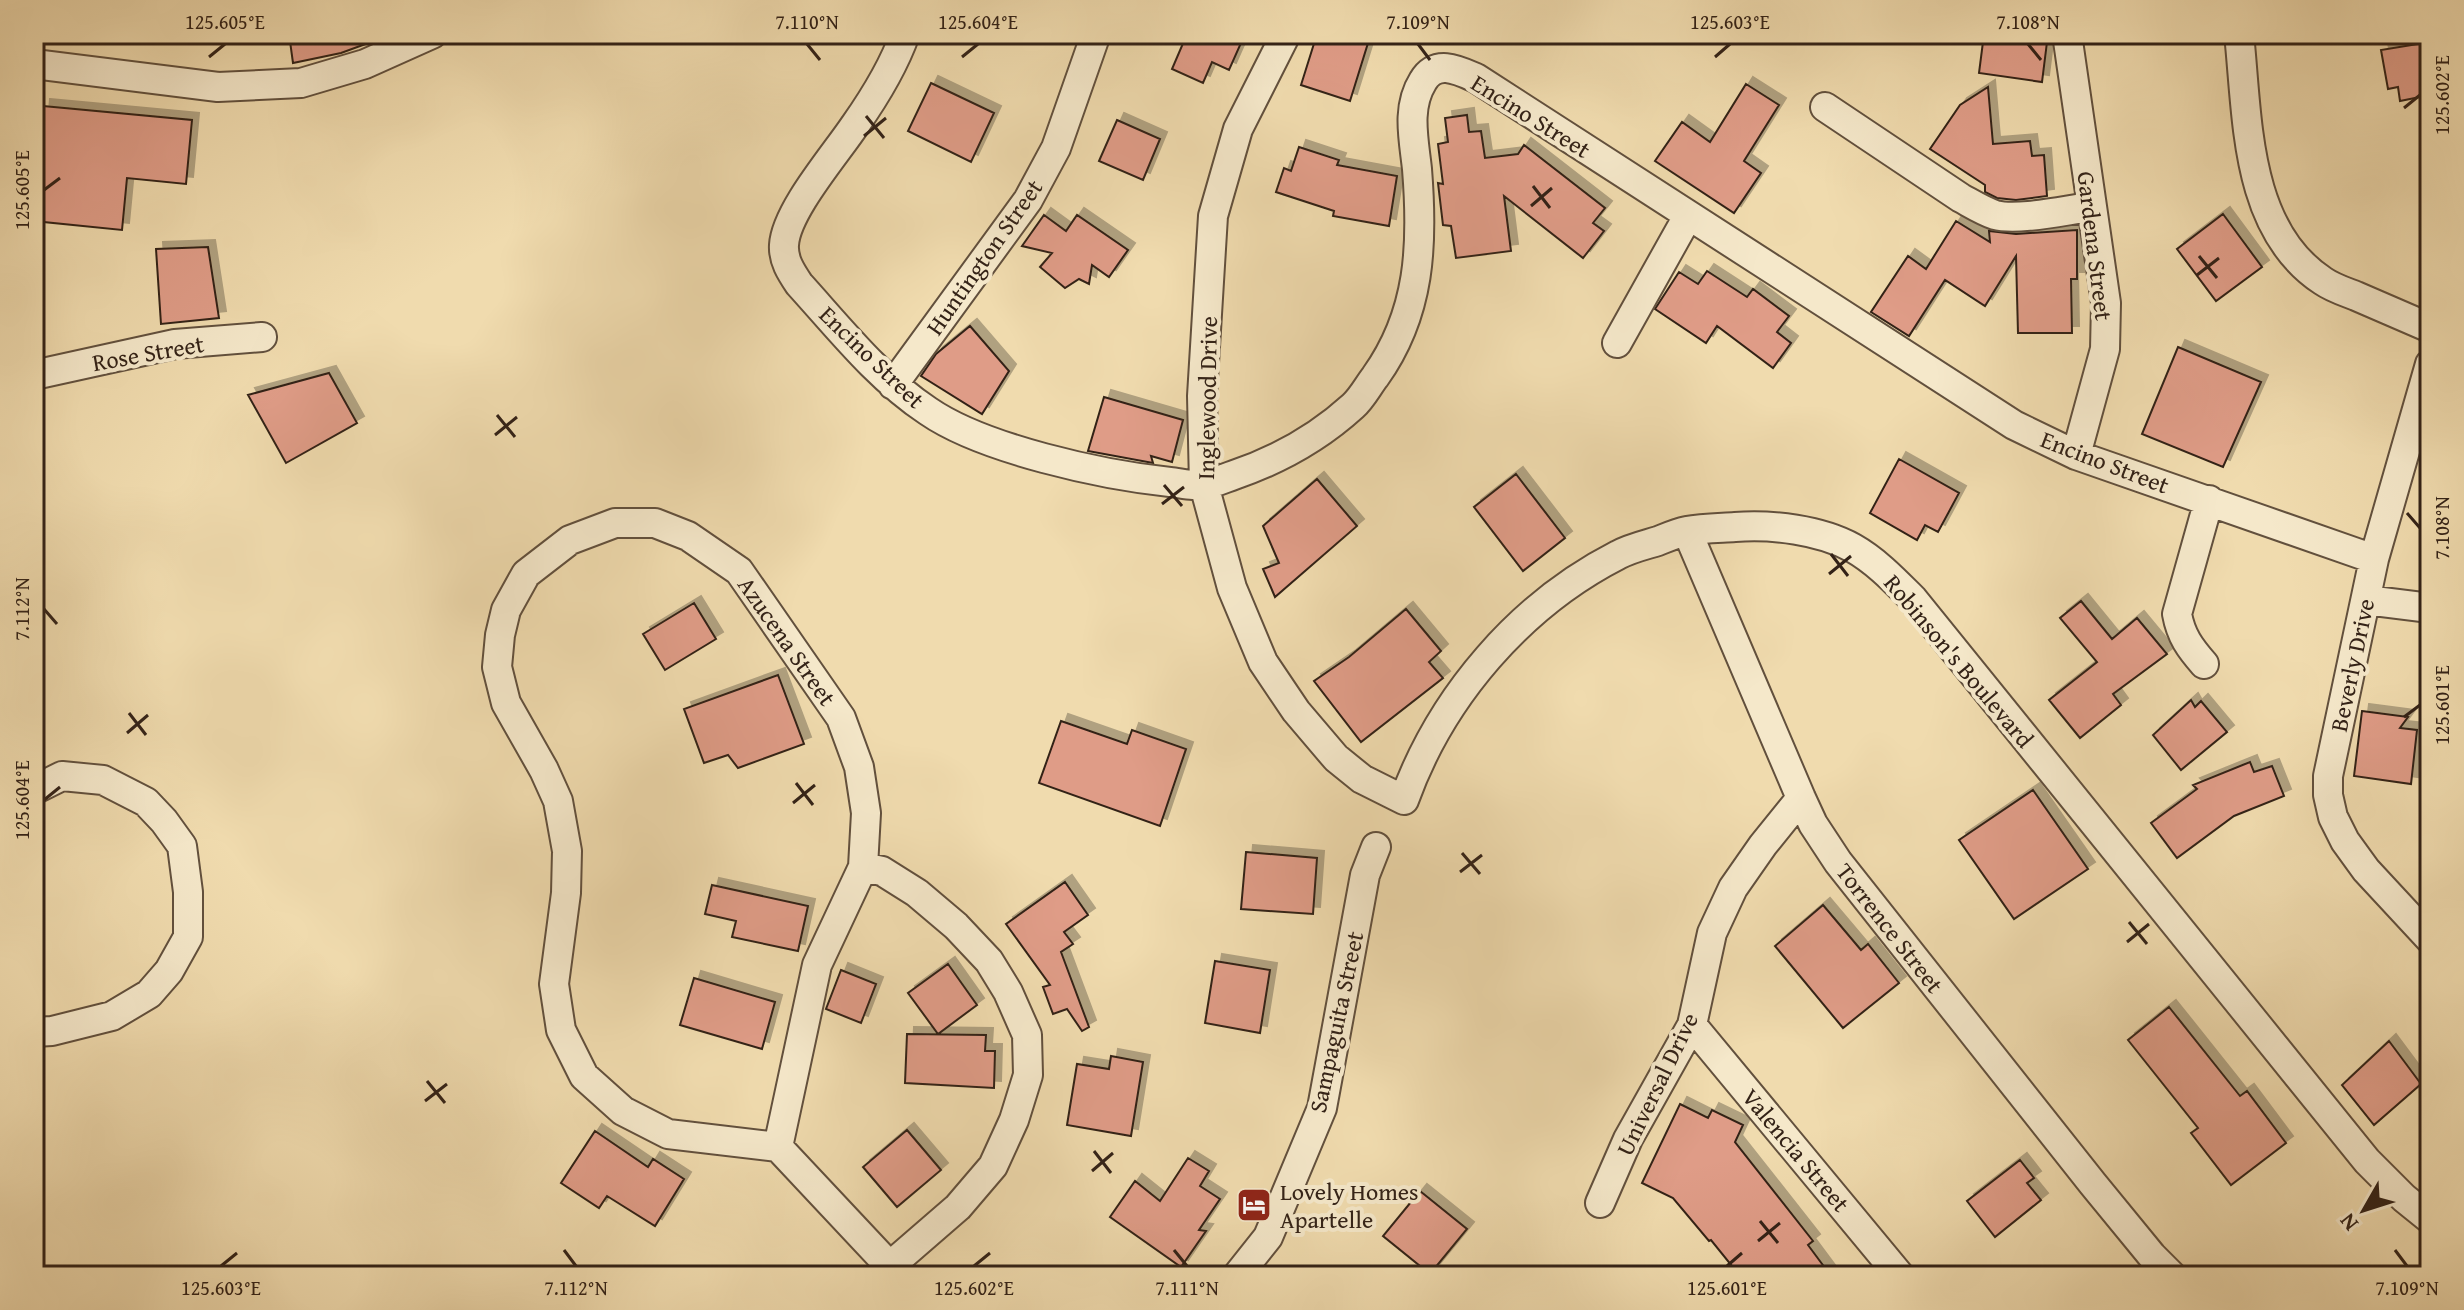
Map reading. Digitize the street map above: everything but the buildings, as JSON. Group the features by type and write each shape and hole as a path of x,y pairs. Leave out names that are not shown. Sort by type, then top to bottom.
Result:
{"street":[{"path":"34,64 218,87 301,83 365,64 432,34"},
{"name":"Encino Street","path":"905,34 857,122 799,206 787,229 783,247 787,266 799,284 893,385 929,412 993,442 1061,461 1146,479 1204,485 1263,465 1315,437 1356,404 1388,359 1407,316 1419,270 1419,210 1412,120 1417,92 1424,78 1432,70 1444,67 1476,78 2014,425 2076,455 2374,559"},
{"name":"Huntington Street","path":"893,385 1028,200 1056,148 1096,34"},
{"name":"Inglewood Drive","path":"1286,34 1238,129 1213,216 1202,396 1204,485 1232,588 1263,662 1296,711 1336,758 1362,779 1404,800"},
{"name":"Gardena Street","path":"2067,34 2107,326 2105,349 2076,455"},
{"path":"2239,34 2254,168 2263,204 2279,235 2300,263 2324,282 2430,328"},
{"path":"1825,107 1984,211 2013,217 2091,207"},
{"path":"1617,343 1688,216"},
{"name":"Rose Street","path":"34,375 175,344 262,337"},
{"name":"Beverly Drive","path":"2430,364 2374,559 2328,776 2333,817 2345,841 2366,870 2430,939"},
{"path":"2204,664 2186,643 2177,614 2209,500"},
{"name":"Azucena Street","path":"615,523 655,523 688,536 739,571 841,718 859,767 866,813 863,867 817,965 778,1147 668,1134 623,1111 584,1076 561,1030 554,984 566,893 567,851 558,801 506,703 497,667 500,635 506,610 526,574 570,540 615,523"},
{"name":"Robinson's Boulevard","path":"1404,800 1437,727 1461,692 1515,630 1567,585 1621,553 1687,531 1761,525 1811,533 1852,548 1913,599 2367,1161 2430,1219"},
{"name":"Torrence Street","path":"1687,531 1813,824 1838,862 2093,1184 2172,1276"},
{"path":"2366,600 2430,608"},
{"path":"34,790 62,776 103,780 146,802 182,846 188,892 188,937 169,971 149,994 112,1016 52,1031 34,1032"},
{"name":"Universal Drive","path":"1600,1203 1628,1139 1692,1025 1712,933 1733,888 1801,798"},
{"name":"Sampaguita Street","path":"1237,1276 1268,1237 1322,1108 1365,875 1376,847"},
{"path":"778,1147 895,1271 993,1166 1014,1120 1028,1075 1027,1035 1008,992 989,961 956,926 917,893 882,871 863,867"},
{"name":"Valencia Street","path":"1692,1025 1900,1276"}],"place":[{"name":"Lovely Homes Apartelle","path":"1254,1205"}]}
